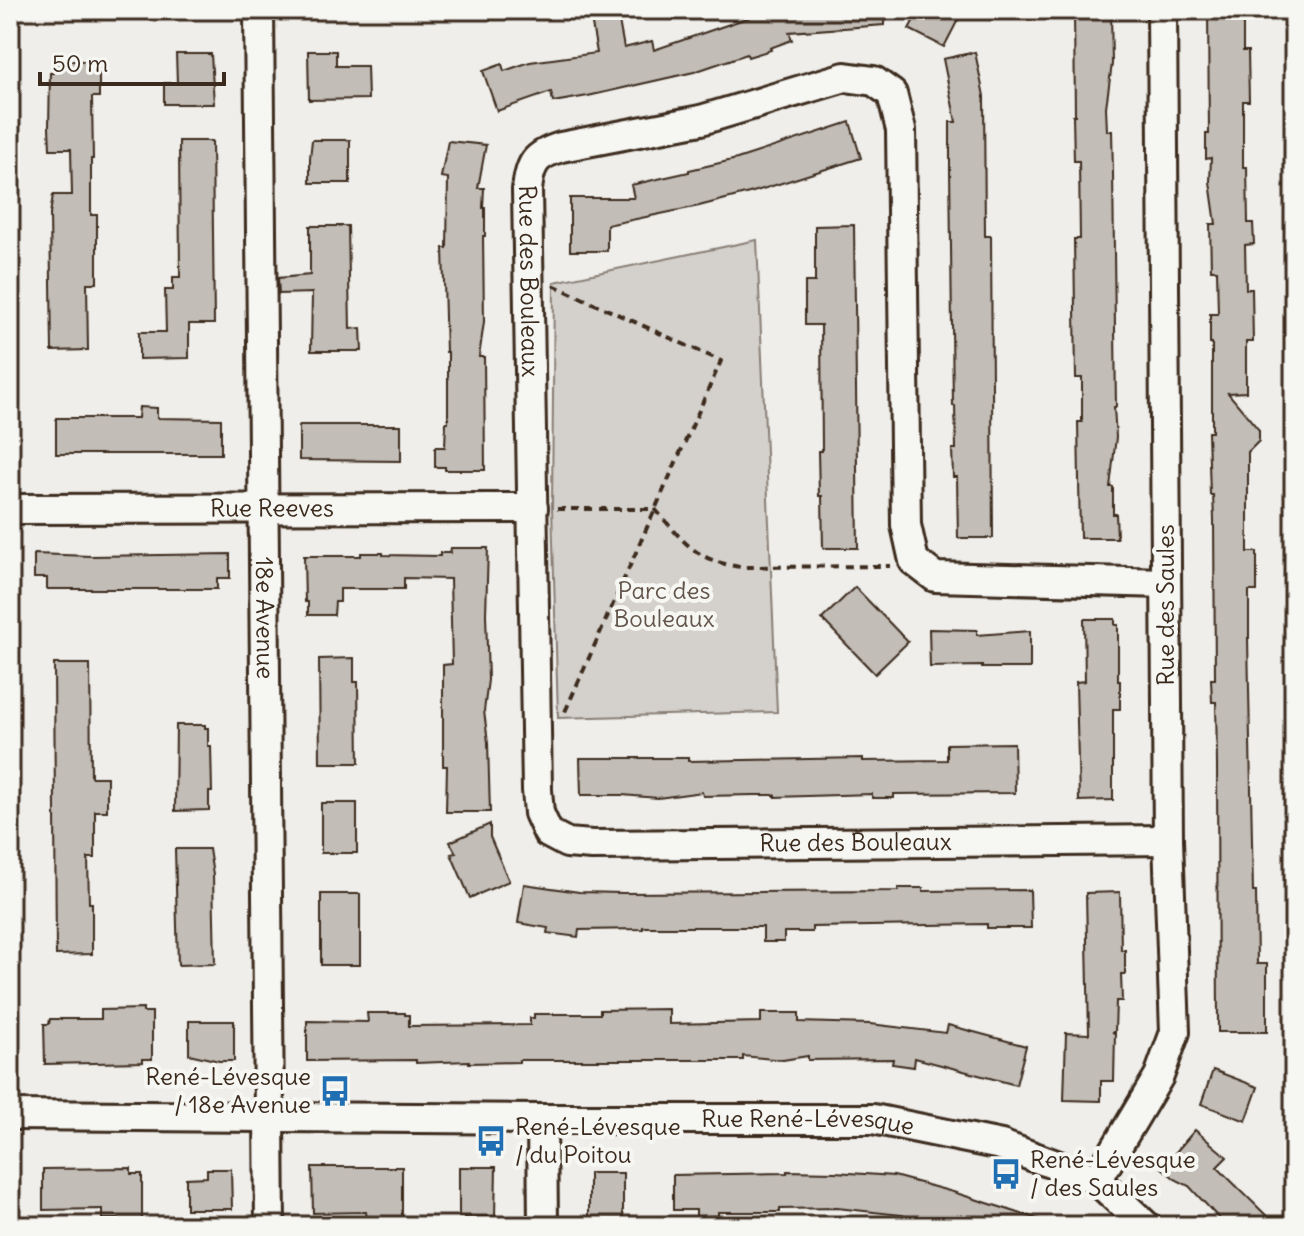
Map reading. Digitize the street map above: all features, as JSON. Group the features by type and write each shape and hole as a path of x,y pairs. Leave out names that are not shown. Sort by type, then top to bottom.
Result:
{"street":[{"name":"18e Avenue","path":"259,10 270,1226"},
{"name":"Rue des Saules","path":"1097,1180 1159,1076 1175,1032 1168,840 1162,10"},
{"name":"Rue des Bouleaux","path":"921,566 914,561 906,525 901,130 892,94 874,81 845,77 701,120 547,151 536,159 529,173 527,190 537,790 539,813 548,833 567,843 592,845 1168,840"},
{"name":"Rue Reeves","path":"10,509 533,508"},
{"path":"921,566 935,577 1166,583"},
{"name":"Rue René-Lévesque","path":"10,1115 873,1119 1001,1145 1097,1180 1146,1226"},
{"path":"542,1119 543,1226"}],"path":[{"path":"529,275 721,361 562,719"},
{"path":"533,508 655,509 701,556 719,564 742,567 921,566"}],"green space":[{"name":"Parc des Bouleaux","path":"757,240 777,712 558,718 552,507 554,282"}],"building":[{"path":"617,10 624,48 652,41 654,50 750,17 749,13 760,10 884,10 884,25 789,32 792,40 771,50 748,57 747,54 694,72 553,102 551,92 497,111 483,71 502,64 504,71 530,62 597,53 590,13"},
{"path":"919,10 963,10 944,47 909,29"},
{"path":"1074,10 1111,10 1112,64 1106,107 1107,131 1112,131 1116,437 1110,487 1113,487 1117,538 1080,538 1078,422 1082,422 1082,378 1076,378 1074,239 1080,239 1079,161 1074,161"},
{"path":"1208,10 1243,10 1243,51 1248,51 1249,101 1243,101 1243,167 1247,167 1248,223 1253,223 1254,244 1245,245 1246,289 1252,289 1253,342 1246,342 1246,392 1228,393 1259,430 1259,441 1248,452 1248,552 1257,552 1257,591 1249,591 1248,638 1253,892 1256,892 1257,964 1267,964 1267,1032 1218,1032 1216,702 1212,702 1211,679 1215,679 1214,519 1208,432 1212,432 1210,314 1218,314 1217,270 1211,270 1210,224 1216,224 1210,182 1211,158 1206,159 1206,134 1209,134"},
{"path":"308,51 336,51 336,66 367,66 368,99 309,100"},
{"path":"975,52 984,96 985,236 991,236 993,538 958,538 957,477 953,477 952,449 956,449 950,122 956,122 943,59"},
{"path":"176,54 211,54 214,104 164,104 164,83 177,83"},
{"path":"52,61 99,61 99,97 92,97 91,159 91,215 97,215 97,283 87,283 88,350 52,351 50,214 53,195 72,195 71,149 50,149"},
{"path":"850,122 861,158 753,192 607,225 607,251 570,251 570,198 634,198 631,185 737,159"},
{"path":"312,140 350,140 350,183 310,183"},
{"path":"179,141 212,141 214,324 189,324 189,358 139,359 139,332 166,332 165,290 173,290 173,277 180,277"},
{"path":"448,141 486,145 478,188 484,188 485,208 484,322 479,357 484,357 485,470 435,467 435,447 445,447 448,422 443,248 447,248 448,178 441,177"},
{"path":"854,225 858,548 823,548 818,451 822,451 821,325 805,325 805,282 815,282 815,226"},
{"path":"310,226 348,226 350,329 361,328 362,351 311,351 312,293 279,294 278,278 310,275"},
{"path":"139,407 157,408 157,418 221,419 221,454 56,454 56,418 138,418"},
{"path":"299,425 401,425 401,461 299,460"},
{"path":"451,548 488,548 488,680 484,711 490,812 446,812 443,665 452,664 450,579 404,578 404,589 340,589 340,602 335,602 334,615 308,615 308,602 305,602 304,556 383,553 440,556 440,553 450,553"},
{"path":"34,554 230,554 230,578 217,578 217,589 47,589 47,578 34,578"},
{"path":"855,587 908,642 875,674 822,619"},
{"path":"1084,619 1115,619 1115,625 1118,625 1120,709 1113,709 1113,800 1079,801 1076,682 1085,681"},
{"path":"929,629 977,630 977,635 1030,631 1030,668 930,667"},
{"path":"354,658 354,682 358,682 359,763 320,763 319,659"},
{"path":"54,664 90,664 91,777 107,777 107,811 95,811 95,858 88,858 92,954 56,955"},
{"path":"176,725 205,725 208,728 212,792 209,792 209,810 175,811"},
{"path":"1014,743 1015,793 894,794 894,798 872,798 872,794 703,796 702,792 658,798 581,795 580,758 688,758 688,761 947,760 947,744"},
{"path":"321,803 357,803 357,853 321,853"},
{"path":"490,824 490,837 509,881 470,898 451,854 456,853 450,842"},
{"path":"175,849 209,849 213,875 215,964 178,965"},
{"path":"524,884 579,892 622,893 898,891 898,888 923,888 923,891 1030,890 1031,928 987,928 987,924 812,927 812,932 784,932 784,942 763,942 763,927 579,930 578,937 547,933 548,928 518,923"},
{"path":"1120,892 1121,950 1125,950 1125,974 1121,974 1122,1001 1116,1001 1115,1032 1112,1032 1115,1033 1114,1081 1101,1081 1101,1101 1064,1100 1066,1033 1089,1034 1086,893"},
{"path":"321,894 360,894 360,965 321,965"},
{"path":"143,1009 143,1012 152,1012 152,1059 143,1059 143,1062 45,1064 44,1024 49,1024 50,1019 101,1019 101,1010"},
{"path":"669,1009 669,1024 761,1022 761,1013 799,1013 799,1022 870,1024 946,1033 948,1025 1026,1046 1016,1085 915,1058 914,1067 892,1064 893,1059 808,1060 808,1056 783,1060 743,1056 743,1060 307,1061 307,1021 368,1022 367,1013 405,1013 409,1015 409,1026 530,1025 534,1014 600,1014 600,1010"},
{"path":"189,1021 234,1021 234,1061 189,1054"},
{"path":"1213,1070 1258,1087 1246,1121 1201,1104"},
{"path":"1195,1130 1227,1157 1217,1167 1277,1226 1226,1226 1189,1186 1162,1168"},
{"path":"312,1167 402,1167 402,1219 367,1219 366,1212 313,1213"},
{"path":"459,1167 496,1167 495,1217 459,1217"},
{"path":"131,1168 131,1174 142,1174 142,1219 102,1219 102,1209 43,1210 43,1169"},
{"path":"207,1169 231,1169 232,1209 186,1209 186,1178 207,1177"},
{"path":"787,1171 894,1176 1047,1222 1046,1226 946,1226 901,1215 837,1208 718,1212 718,1216 696,1217 696,1210 673,1210 673,1175"},
{"path":"589,1173 623,1173 623,1219 589,1220"}],"place":[{"name":"René-Lévesque / 18e Avenue","path":"335,1091"},
{"name":"René-Lévesque / du Poitou","path":"491,1141"},
{"name":"René-Lévesque / des Saules","path":"1006,1174"}]}
